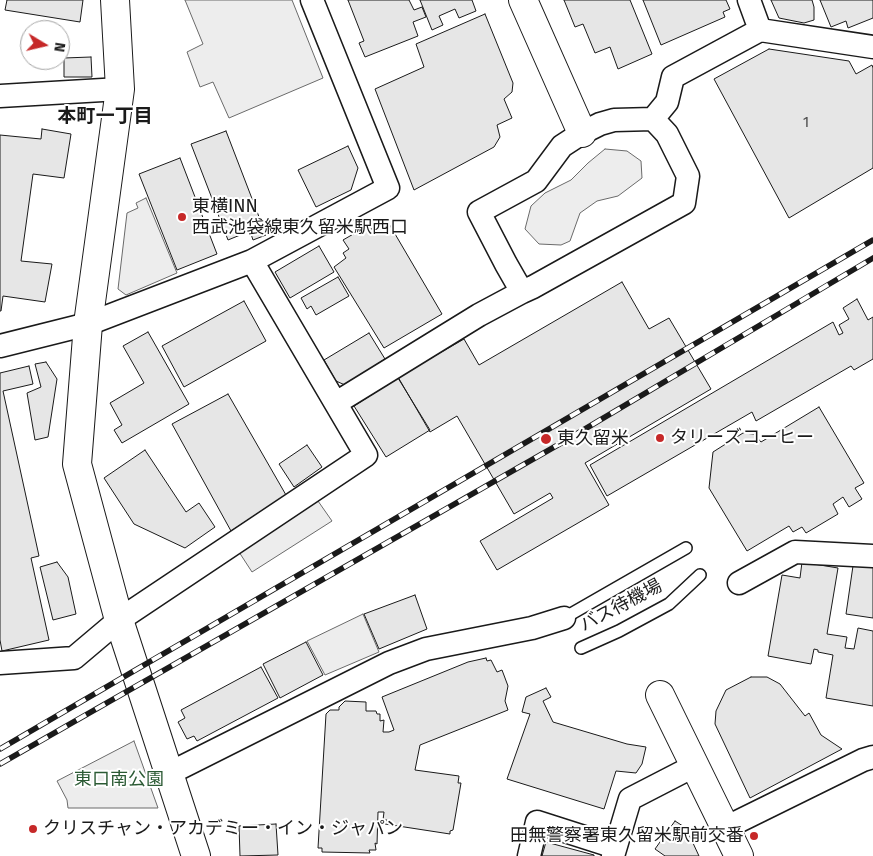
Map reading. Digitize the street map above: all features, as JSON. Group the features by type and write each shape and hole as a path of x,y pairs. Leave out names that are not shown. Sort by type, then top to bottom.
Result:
{"street":[{"path":"115,0 120,89 88,324 77,464 119,620 196,856"},
{"path":"0,346 88,324 252,262 388,188 312,0"},
{"path":"524,0 582,133"},
{"path":"749,0 760,30"},
{"path":"653,119 667,102 673,77 760,30 873,47"},
{"path":"0,96 120,89"},
{"path":"336,403 479,315 533,287 684,203 688,176 667,134 653,119 614,120 600,124 582,133 562,146 536,181 480,212 522,292"},
{"path":"0,663 74,658 119,620 366,455 252,262"},
{"path":"739,583 795,552 873,556"},
{"path":"170,773 389,663 426,649 532,628 564,618"},
{"path":"660,695 739,856"},
{"path":"726,828 863,760 873,757"},
{"path":"528,856 537,822 614,852 630,799 694,766"}],"lane":[{"path":"564,618 686,548"},
{"name":"バス待機場","path":"581,648 619,631 669,604 700,575"}],"shaded area":[{"path":"185,0 292,0 323,78 229,118 213,82 200,87 187,52 203,44"},
{"path":"605,149 627,151 641,161 642,178 618,196 597,201 580,213 570,241 561,245 539,244 525,229 531,206 545,193 571,180"},
{"path":"146,198 177,273 126,295 118,289 127,213 138,208 136,203"},
{"path":"318,501 332,521 252,572 239,552"},
{"path":"363,614 379,652 325,675 307,641"},
{"name":"東口南公園","path":"134,741 158,808 68,808 67,800 57,781"}],"building":[{"path":"7,0 83,0 80,22 5,10"},
{"path":"348,0 409,0 414,10 422,7 426,17 413,22 418,36 365,57 359,43 364,41"},
{"path":"420,0 472,0 476,11 459,18 455,9 439,16 443,25 432,30"},
{"path":"564,0 630,0 652,54 618,69 610,47 595,53 583,24 575,27"},
{"path":"643,0 726,0 730,9 723,12 725,17 661,45"},
{"path":"771,0 812,0 814,20 804,23 779,18"},
{"path":"820,0 873,0 873,18 848,28 846,21 831,27"},
{"path":"485,14 513,83 512,92 504,99 512,118 497,125 500,137 494,147 414,190 375,89 424,67 416,44"},
{"path":"769,49 849,61 856,74 872,65 873,68 873,168 789,218 714,79"},
{"path":"91,57 92,77 64,77 64,70 70,70 70,58"},
{"path":"42,129 71,134 64,178 33,174 21,261 52,264 45,302 3,296 0,311 0,135 41,139"},
{"path":"226,131 266,235 253,240 250,231 228,240 191,144"},
{"path":"348,146 358,168 351,190 316,207 298,170"},
{"path":"180,158 217,254 177,270 139,174"},
{"path":"388,222 442,314 384,348 334,267 346,258 343,253 349,249 343,240 369,225 373,231"},
{"path":"319,246 334,272 290,298 275,272"},
{"path":"338,277 349,296 316,315 311,306 307,309 301,298"},
{"path":"622,282 649,329 669,318 711,389 585,463 609,505 497,570 480,541 553,498 550,493 514,514 457,416 430,432 398,377 464,339 479,365"},
{"path":"857,299 868,320 873,317 873,359 854,370 851,366 756,421 752,412 607,496 590,465 833,322 839,335 843,333 839,325 849,319 843,308"},
{"path":"244,301 266,341 184,387 162,346"},
{"path":"148,332 189,404 122,443 114,430 122,425 110,403 144,383 123,346"},
{"path":"369,333 385,359 345,385 336,381 324,360"},
{"path":"46,362 57,379 48,437 35,440 27,393 41,387 35,364"},
{"path":"29,366 33,384 3,391 39,556 31,558 49,640 2,651 0,640 0,373"},
{"path":"398,378 430,430 386,457 354,406"},
{"path":"228,394 286,495 231,531 172,424"},
{"path":"819,407 864,483 855,488 862,499 849,507 843,497 833,504 838,514 806,533 802,527 793,532 789,526 747,551 709,488 713,452 743,433 754,434 761,442"},
{"path":"307,445 322,467 294,487 279,464"},
{"path":"145,450 186,512 199,503 215,527 185,548 134,524 104,478"},
{"path":"854,559 873,561 873,618 846,614"},
{"path":"57,562 68,577 76,614 53,620 40,567"},
{"path":"802,562 838,568 827,634 847,637 845,648 854,649 858,628 873,631 873,706 826,698 833,655 818,652 818,650 814,649 811,664 768,656 782,575 800,578"},
{"path":"415,595 427,629 379,649 364,614"},
{"path":"306,642 323,675 280,698 263,664"},
{"path":"486,658 487,661 491,660 497,672 502,670 508,686 505,701 508,710 420,745 415,770 459,776 458,783 461,783 453,830 450,831 450,834 385,824 387,820 383,820 384,812 378,812 376,850 369,850 370,853 322,852 322,848 318,848 326,714 330,710 339,710 339,707 345,701 366,702 366,711 376,711 377,714 380,714 380,721 384,720 383,732 389,732 394,730 382,697 468,662"},
{"path":"261,667 278,698 197,741 194,736 187,739 178,722 185,718 181,710"},
{"path":"751,677 767,677 780,684 805,716 809,713 821,735 842,749 750,798 715,724 716,711 726,690"},
{"path":"546,688 551,697 543,701 553,722 627,744 646,747 642,764 636,773 616,771 604,809 507,779 530,714 522,712 526,697"},
{"path":"675,821 686,828 699,856 665,856 655,849"},
{"path":"276,824 278,855 240,856 239,826"},
{"path":"546,842 594,855 594,856 542,856"}],"railway":[{"path":"0,749 873,240"},
{"path":"0,764 563,442 873,258"}],"place":[{"name":"東横INN 西武池袋線東久留米駅西口","path":"182,217"},
{"name":"タリーズコーヒー","path":"660,438"},
{"name":"東久留米","path":"546,439"},
{"name":"クリスチャン・アカデミー・イン・ジャパン","path":"33,829"},
{"name":"田無警察署東久留米駅前交番","path":"754,836"}],"district":[{"name":"本町一丁目","path":"105,117"}]}
